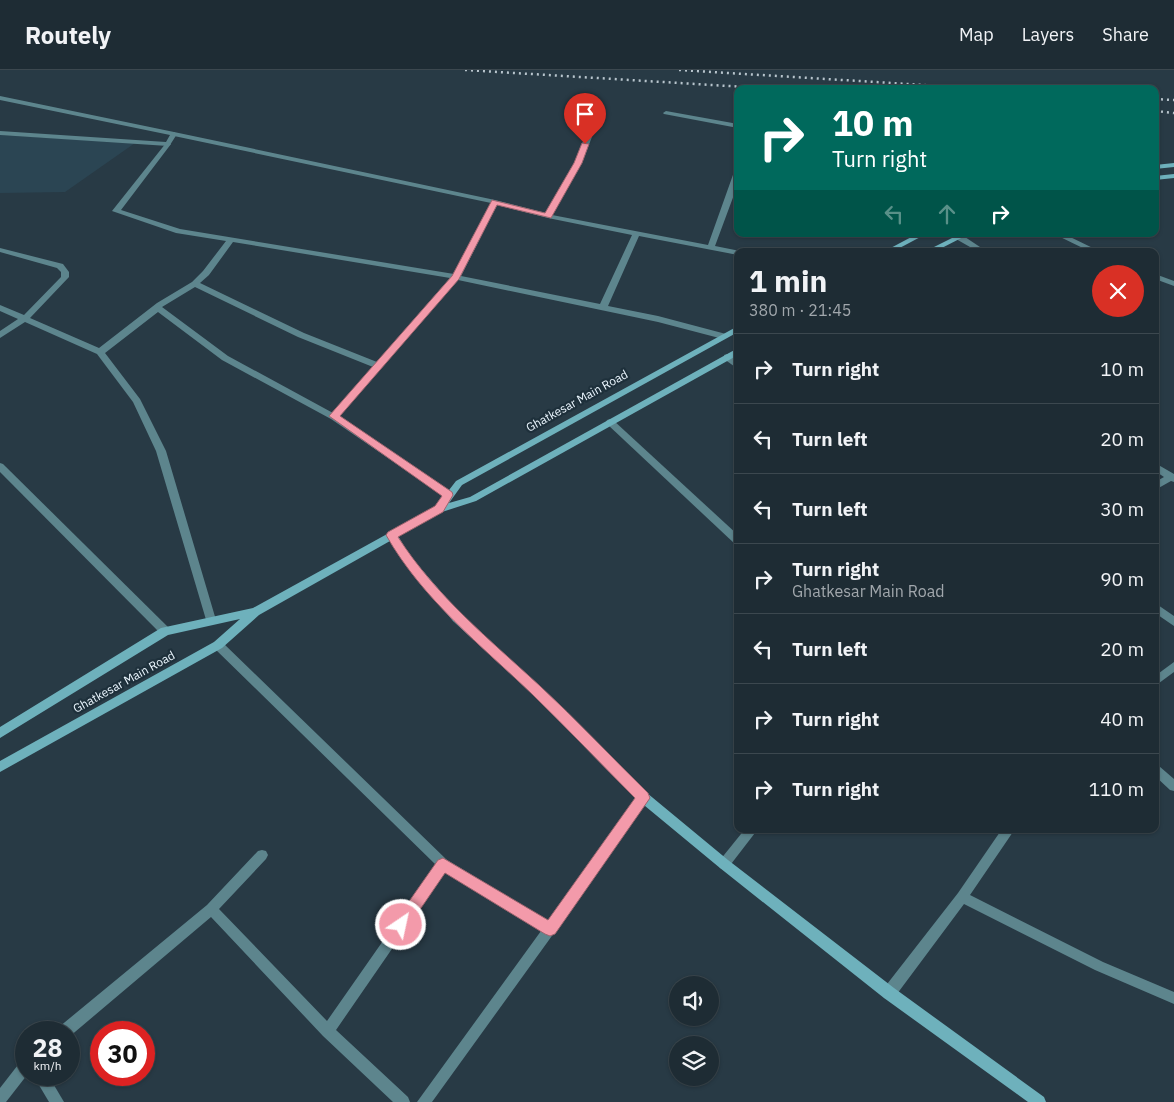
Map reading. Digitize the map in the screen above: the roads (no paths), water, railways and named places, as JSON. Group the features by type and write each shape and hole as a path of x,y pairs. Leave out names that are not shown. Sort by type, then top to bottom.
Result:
{"main road":[{"path":"1159,167 1174,165"},
{"path":"1159,178 1174,176"},
{"path":"895,248 916,237"},
{"path":"936,248 958,237"},
{"name":"Ghatkesar Main Road","path":"439,509 459,483 734,330"},
{"name":"Ghatkesar Main Road","path":"0,767 218,645 255,612 439,509 473,499 734,353"},
{"path":"392,535 407,559 457,618 537,691 643,798 889,993 1039,1102"},
{"name":"Ghatkesar Main Road","path":"0,733 165,631 255,612"}],"street":[{"path":"0,98 495,202 548,216 734,252"},
{"path":"548,216 578,163 600,108"},
{"path":"666,114 734,125"},
{"path":"0,133 168,144"},
{"path":"174,134 116,211 179,231 456,277 723,336"},
{"path":"711,248 734,183"},
{"path":"334,416 456,277 495,202"},
{"path":"603,308 637,233"},
{"path":"964,237 978,248"},
{"path":"1065,237 1088,248"},
{"path":"100,352 160,305 195,284 206,273 231,239"},
{"path":"0,250 60,266 65,272 65,277 26,318 0,335"},
{"path":"1159,278 1174,284"},
{"path":"195,284 301,335 379,366"},
{"path":"0,308 100,352 138,401 161,451 211,620"},
{"path":"158,308 225,358 334,416 448,495"},
{"path":"727,357 734,363"},
{"path":"610,422 734,537"},
{"path":"0,466 165,631"},
{"path":"1159,469 1172,478 1159,485"},
{"path":"1159,610 1174,622"},
{"path":"218,645 443,864 550,929"},
{"path":"1159,679 1174,666"},
{"path":"1159,773 1174,786"},
{"path":"424,1102 643,798"},
{"path":"724,864 749,833"},
{"path":"889,993 962,897 1006,833"},
{"path":"77,1021 212,909 262,855"},
{"path":"328,1031 443,864"},
{"path":"962,897 1099,966 1174,998"},
{"path":"212,909 328,1031 403,1102"},
{"path":"0,1099 15,1080"},
{"path":"47,1086 57,1102"}],"railway":[{"path":"465,70 734,86"},
{"path":"679,70 925,85"},
{"path":"1159,99 1174,100"},
{"path":"1159,111 1174,113"}]}
